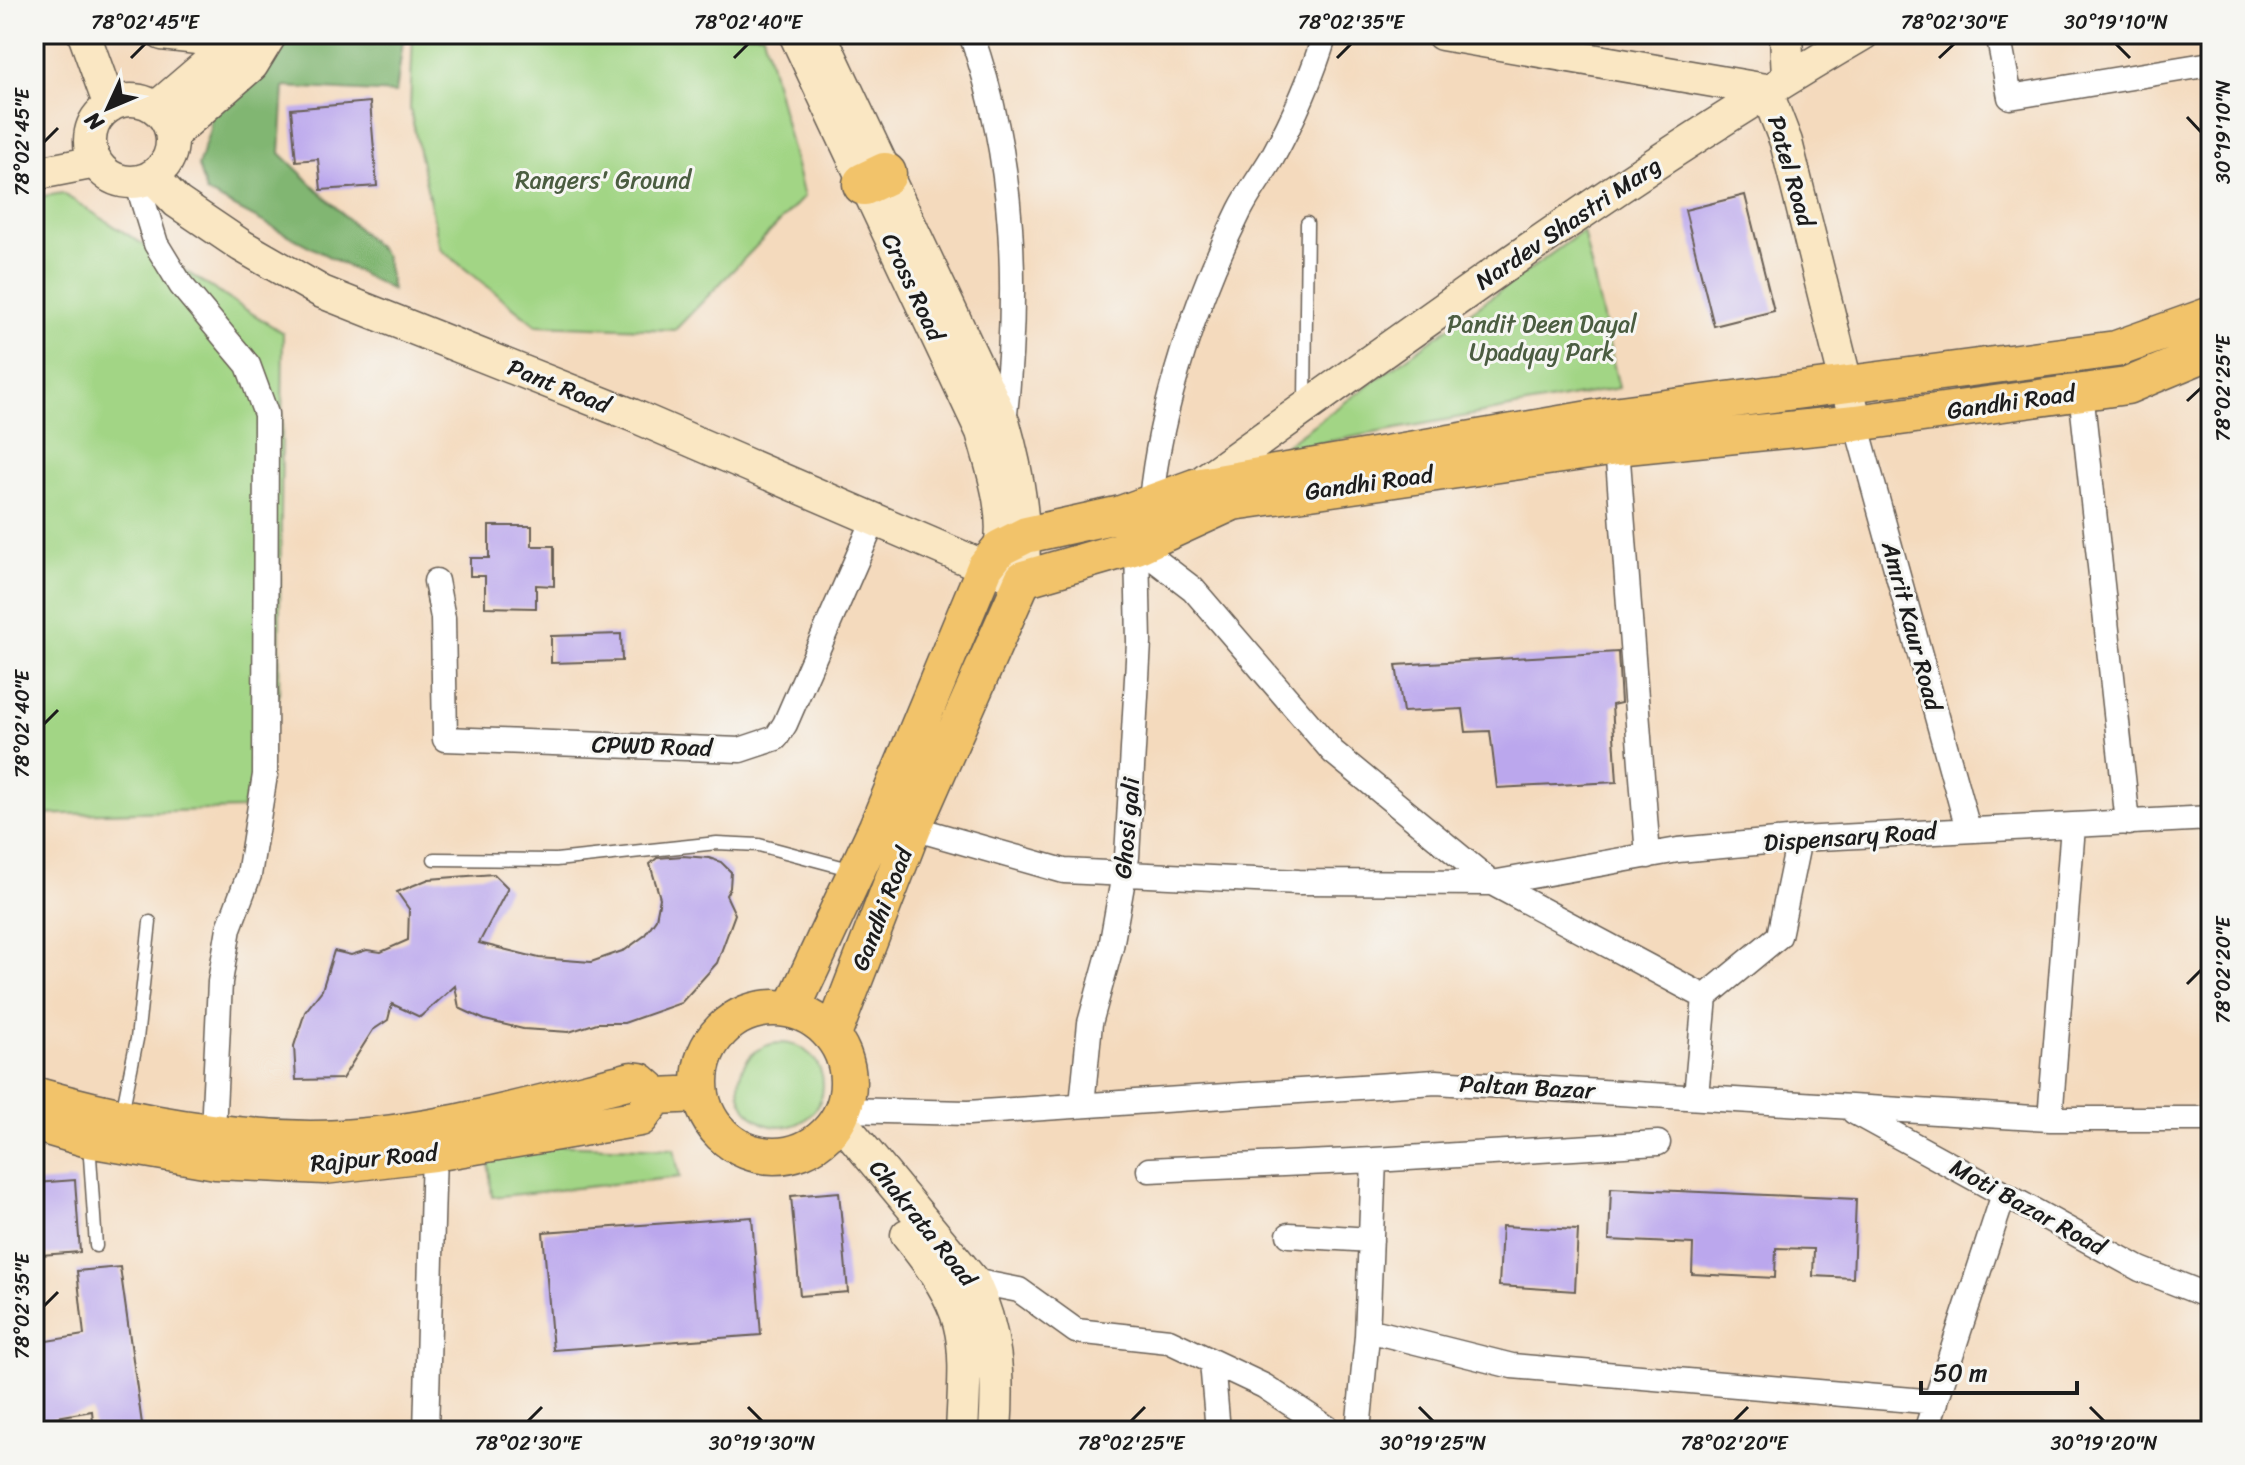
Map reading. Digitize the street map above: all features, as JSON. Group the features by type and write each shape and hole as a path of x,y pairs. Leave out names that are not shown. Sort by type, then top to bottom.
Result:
{"main road":[{"name":"Gandhi Road","path":"792,1009 1003,550 1121,514 1195,487 1612,415 2116,349 2211,315"},
{"name":"Gandhi Road","path":"833,1035 913,828 1023,579 1137,546 1233,502 1617,447 1856,423 2127,386 2211,351"},
{"path":"767,1007 792,1009 814,1019 833,1035 848,1071 837,1121 809,1148 787,1155 764,1156 741,1148 722,1135 708,1116 701,1094 700,1069 708,1046 723,1026 744,1013 767,1007"},
{"name":"Rajpur Road","path":"34,1095 121,1116 213,1131 311,1139 429,1127 632,1080 640,1081 657,1096 701,1094"},
{"name":"Rajpur Road","path":"34,1123 88,1139 216,1161 324,1166 434,1153 640,1118 657,1096"}],"street":[{"path":"84,34 110,106"},
{"path":"162,34 245,38"},
{"path":"164,122 252,65 271,34"},
{"name":"Cross Road","path":"795,34 1004,424 1020,481 1003,550"},
{"name":"Cross Road","path":"820,34 874,179 982,432 997,486 1003,550"},
{"path":"971,34 999,133 1010,205 1014,299 1004,424"},
{"path":"1151,501 1155,459 1202,297 1241,208 1272,157 1304,93 1325,34"},
{"name":"Patel Road","path":"1442,34 1777,84 1786,142 1856,423"},
{"path":"1777,84 1786,34"},
{"name":"Nardev Shastri Marg","path":"1195,487 1552,231 1777,84 1863,34"},
{"path":"1998,34 2010,97 2211,64"},
{"path":"164,122 245,38"},
{"path":"125,100 141,101 164,122 171,151 164,166 144,179 121,181 107,174 96,162 90,147 91,131 98,116 110,106 125,100"},
{"path":"34,174 96,162"},
{"path":"144,179 156,244 181,285 248,365 266,414 265,775 249,875 229,928 220,982 213,1131"},
{"name":"Pant Road","path":"144,179 242,246 322,292 632,415 874,520 1003,550 1023,579"},
{"path":"2081,392 2128,823"},
{"name":"Amrit Kaur Road","path":"1856,423 1968,829"},
{"path":"1617,447 1648,856"},
{"name":"CPWD Road","path":"436,581 443,618 445,739 740,750 776,738 785,724 874,520"},
{"path":"1137,546 1193,589 1333,752 1492,883 1705,997"},
{"name":"Ghosi gali","path":"1082,1105 1090,1023 1111,947 1124,875 1139,642 1137,546"},
{"path":"1003,550 1023,579"},
{"name":"Dispensary Road","path":"913,828 1064,871 1299,882 1492,883 1648,856 1799,839 2211,818"},
{"path":"2050,1119 2073,826"},
{"path":"1696,1096 1705,997 1779,936 1799,839"},
{"name":"Paltan Bazar","path":"837,1121 1436,1082 2050,1119 2211,1119"},
{"name":"Moti Bazar Road","path":"1848,1109 2140,1269 2211,1297"},
{"name":"Chakrata Road","path":"837,1121 973,1281 988,1311 996,1348 995,1431"},
{"name":"Chakrata Road","path":"837,1121 944,1281 960,1319 966,1351 962,1431"},
{"path":"1149,1170 1658,1143"},
{"path":"427,1430 434,1153"},
{"path":"1358,1431 1367,1336 1374,1160"},
{"path":"1926,1431 2004,1194"},
{"path":"1289,1235 1371,1240"},
{"path":"973,1281 1019,1290 1076,1331 1161,1339 1264,1386 1332,1431"},
{"path":"1367,1336 1372,1331 1512,1366 1936,1402"},
{"path":"1212,1362 1218,1431"}],"lane":[{"path":"1305,409 1307,223"},
{"path":"434,859 556,860 717,843 759,845 856,871"},
{"path":"121,1116 137,1039 150,922"},
{"path":"88,1139 96,1246"}],"green space":[{"path":"190,34 404,34 396,93 284,87 280,153 385,255 392,290 206,192 198,166 210,129 212,51"},
{"name":"Rangers' Ground","path":"413,34 763,34 804,197 675,330 536,325 440,249 410,109"},
{"path":"62,193 283,333 279,697 242,809 34,815 34,198"},
{"name":"Pandit Deen Dayal Upadyay Park","path":"1583,231 1619,388 1277,451"},
{"path":"773,1043 789,1043 805,1050 816,1061 823,1085 820,1101 811,1115 789,1127 773,1127 757,1120 746,1109 739,1093 739,1077 746,1061 757,1050"},
{"path":"549,1145 674,1149 680,1177 492,1197 488,1156"}],"building":[{"path":"370,102 377,186 321,190 318,159 296,161 291,109"},
{"path":"1745,195 1774,311 1714,326 1685,210"},
{"path":"489,526 532,526 532,546 554,546 554,586 536,585 536,608 485,607 485,576 470,576 470,558 489,558"},
{"path":"621,634 622,661 551,663 551,636"},
{"path":"1618,652 1621,703 1612,705 1617,782 1497,788 1490,731 1466,732 1463,709 1403,712 1396,665"},
{"path":"683,856 721,862 731,872 730,888 726,895 735,914 717,963 681,1003 624,1023 597,1023 569,1032 523,1029 485,1020 459,1008 455,986 420,1017 392,1004 388,1020 373,1030 342,1079 296,1080 294,1046 305,1012 322,990 334,951 351,955 367,950 381,952 408,940 409,909 397,892 429,879 494,874 508,888 479,943 539,958 591,962 625,950 644,936 656,919 660,898 650,864 657,858"},
{"path":"75,1180 80,1252 41,1255 36,1183"},
{"path":"1611,1188 1856,1199 1853,1278 1813,1276 1814,1249 1776,1248 1775,1278 1692,1274 1693,1244 1609,1240"},
{"path":"839,1192 848,1292 800,1296 791,1196"},
{"path":"752,1217 761,1335 553,1350 543,1232"},
{"path":"1502,1226 1578,1230 1575,1291 1499,1286"},
{"path":"120,1267 143,1431 94,1431 92,1411 34,1421 34,1343 84,1335 77,1271"}]}
